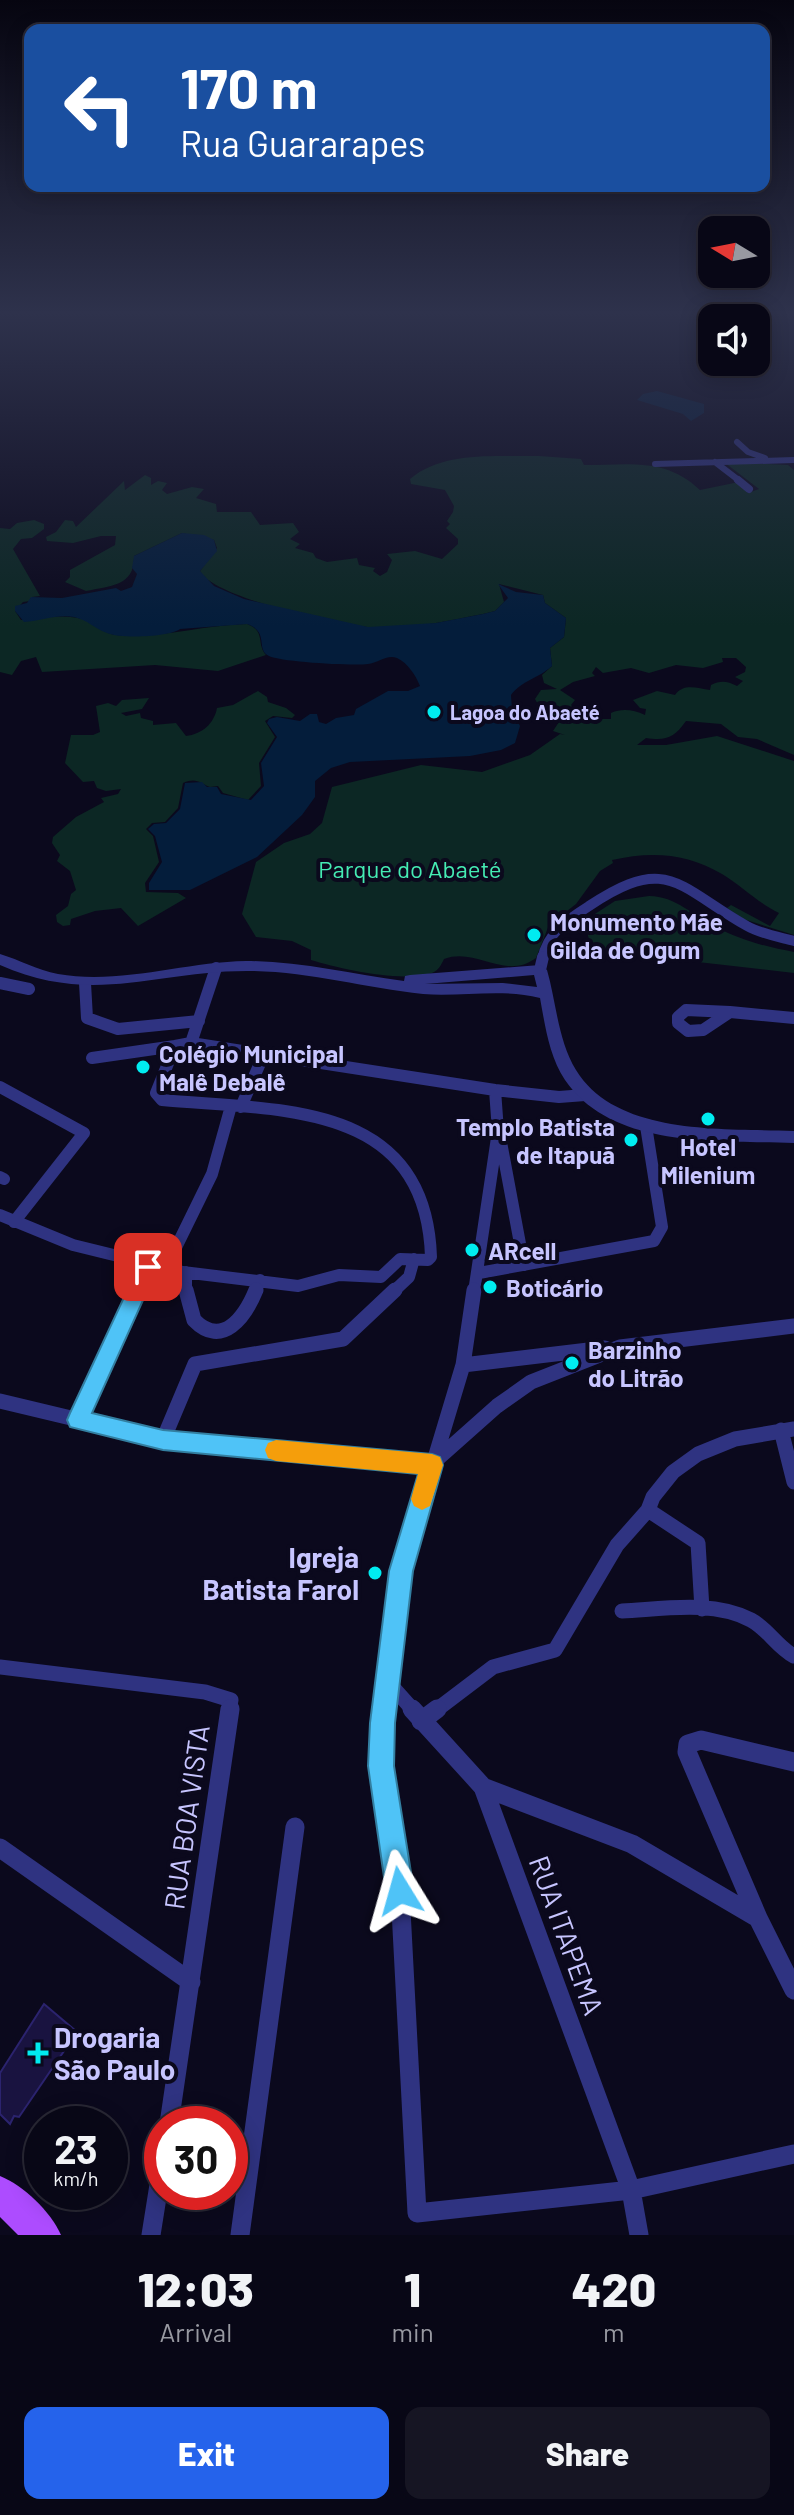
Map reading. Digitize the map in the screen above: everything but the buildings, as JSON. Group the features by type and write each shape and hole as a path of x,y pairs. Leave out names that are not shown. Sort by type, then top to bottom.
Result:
{"main road":[{"path":"0,2193 43,2235"}],"street":[{"path":"655,464 794,460"},
{"path":"715,462 749,489"},
{"path":"794,941 750,928 681,882 647,878 617,887 563,923 546,943 540,970 541,992 563,1057 570,1075 585,1095 646,1126 794,1137"},
{"path":"0,959 35,974 85,983 161,977 216,968 266,967 392,982 541,992"},
{"path":"191,1043 216,968"},
{"path":"442,984 540,970"},
{"path":"0,983 29,989"},
{"path":"85,983 87,1018 115,1028 199,1021"},
{"path":"730,1012 794,1018"},
{"path":"92,1058 191,1043 495,1090 559,1097 585,1095"},
{"path":"163,1440 192,1369 198,1362 343,1339 409,1277 431,1250 427,1215 405,1166 387,1146 340,1121 158,1097 157,1088 175,1046"},
{"path":"165,1270 212,1174 236,1106 264,1054"},
{"path":"0,1087 84,1133 14,1222"},
{"path":"495,1090 498,1131 524,1265"},
{"path":"479,1273 644,1245 659,1236 662,1227 646,1126"},
{"path":"498,1131 463,1365 401,1571 392,1627 381,1766 400,1891 417,2213 631,2190 794,2154"},
{"path":"0,1215 90,1251 148,1267 298,1286 320,1284 340,1275 369,1280 394,1270 400,1259 421,1259"},
{"path":"78,1420 148,1267"},
{"path":"186,1272 189,1311 195,1323 211,1333 225,1331 248,1312 260,1280"},
{"path":"463,1365 794,1326"},
{"path":"0,1401 163,1440 432,1465 497,1406 531,1382 620,1347"},
{"path":"421,1721 493,1667 555,1650 617,1545 648,1510 653,1497 673,1472 698,1454 735,1439 787,1429 794,1482"},
{"path":"648,1510 698,1543 702,1609"},
{"path":"622,1611 702,1609 741,1615 756,1623 790,1654"},
{"name":"RUA BOA VISTA","path":"0,1667 205,1692 231,1700 172,2106"},
{"name":"RUA ITAPEMA","path":"389,1683 483,1787 631,2190 639,2235"},
{"path":"794,1762 701,1740 688,1744 687,1752 758,1918 794,1990"},
{"path":"483,1787 632,1844 758,1918"},
{"path":"240,2235 295,1827"},
{"path":"0,1848 191,1982"},
{"path":"151,2235 155,2210"}],"green space":[{"name":"Parque do Abaeté","path":"539,456 581,459 584,465 646,465 674,472 700,490 739,482 748,493 759,489 724,462 788,465 794,470 794,755 757,739 738,737 721,724 686,721 669,737 646,738 637,745 666,745 717,736 794,761 794,935 743,919 727,908 731,905 770,926 779,913 709,867 682,858 641,855 612,860 613,863 600,871 576,904 549,925 536,958 524,964 502,965 456,956 444,959 432,973 388,976 311,960 311,950 292,941 256,937 242,914 256,862 284,843 310,834 322,823 332,787 421,765 482,772 530,755 560,734 565,735 553,731 561,719 544,715 535,699 541,690 557,689 544,683 542,675 552,666 550,648 564,637 566,618 545,603 543,595 499,584 504,602 495,611 483,614 396,628 330,621 276,608 209,581 200,571 217,548 214,540 182,533 134,556 126,579 112,586 86,591 65,582 70,577 70,570 115,545 116,536 101,536 73,543 47,541 46,537 56,532 65,520 73,521 76,527 124,481 125,490 145,475 151,478 151,485 158,481 167,483 162,490 167,494 192,487 204,489 196,498 216,504 217,512 251,512 260,525 293,523 299,532 290,539 300,544 295,548 313,553 316,558 327,562 357,558 359,565 375,568 373,571 380,576 387,572 392,560 387,554 415,551 442,559 458,544 458,539 446,528 454,506 445,490 411,484 410,479 439,463 455,459","holes":["722,658 736,658 746,667 745,672 735,677 743,681 737,686 721,682 711,685 710,690 686,688 675,695 657,691 633,700 640,708 646,709 645,715 624,710 611,713 611,719 594,719 596,716 588,713 582,717 571,705 575,700 560,690 573,682 595,676 592,673 596,667 603,673 631,668 649,673 676,665 703,668 723,662"]},
{"path":"34,520 44,524 44,529 32,538 21,539 13,549 40,596 23,602 15,611 21,620 72,617 89,621 112,634 132,636 247,624 257,630 266,655 218,671 155,665 42,672 36,657 21,661 12,675 0,672 0,528 10,529 17,523"},
{"path":"258,691 267,697 268,702 286,708 295,715 292,718 273,716 265,721 275,737 259,763 261,786 248,800 223,793 218,786 188,781 183,783 178,808 165,822 152,823 146,829 153,836 159,862 145,883 146,892 178,893 186,898 138,926 121,908 95,911 71,919 70,925 63,926 57,922 56,915 68,906 71,894 76,890 70,871 57,861 60,855 52,843 53,837 76,817 104,802 101,798 118,794 121,789 106,791 97,788 94,781 83,782 65,763 71,735 100,732 96,706 108,703 116,706 122,700 149,698 142,709 121,713 126,716 140,713 141,718 153,721 153,725 176,723 186,736 206,727 217,708 233,705"},
{"path":"649,896 668,899 735,936 794,952 794,973 592,950 584,921 615,901"}],"water":[{"name":"Lagoa do Abaeté","path":"182,533 204,535 214,540 217,551 200,571 214,586 244,599 368,627 436,623 495,611 508,598 498,584 516,592 543,595 545,603 566,618 564,637 550,648 552,666 511,695 512,710 520,726 515,743 501,750 470,756 350,762 331,768 315,781 315,797 302,815 257,857 190,890 149,890 149,883 162,862 155,836 148,829 154,824 166,823 180,809 185,783 202,782 207,787 217,787 221,794 251,800 264,786 261,763 277,737 267,723 269,719 277,717 300,721 310,714 317,714 319,722 326,724 336,718 354,715 356,709 388,691 408,691 420,686 408,666 393,657 368,664 347,664 301,662 269,656 263,649 258,631 247,624 123,636 107,633 74,617 24,622 15,611 15,606 27,603 31,597 62,598 132,587 137,574 132,568 134,556"}],"slow traffic":[{"path":"276,1450 432,1465 422,1499"}],"place":[{"name":"Lagoa do Abaeté","path":"434,712"},
{"name":"Monumento Mãe Gilda de Ogum","path":"534,935"},
{"name":"Colégio Municipal Malê Debalê","path":"143,1067"},
{"name":"Hotel Milenium","path":"708,1119"},
{"name":"Templo Batista de Itapuã","path":"631,1140"},
{"name":"ARcell","path":"472,1250"},
{"name":"Boticário","path":"490,1287"},
{"name":"Barzinho do Litrão","path":"572,1363"},
{"name":"Igreja Batista Farol","path":"375,1573"},
{"name":"Drogaria São Paulo","path":"38,2053"}],"route":[{"path":"148,1267 78,1420 163,1440 432,1465 401,1571 383,1723 381,1766 400,1891"}]}
